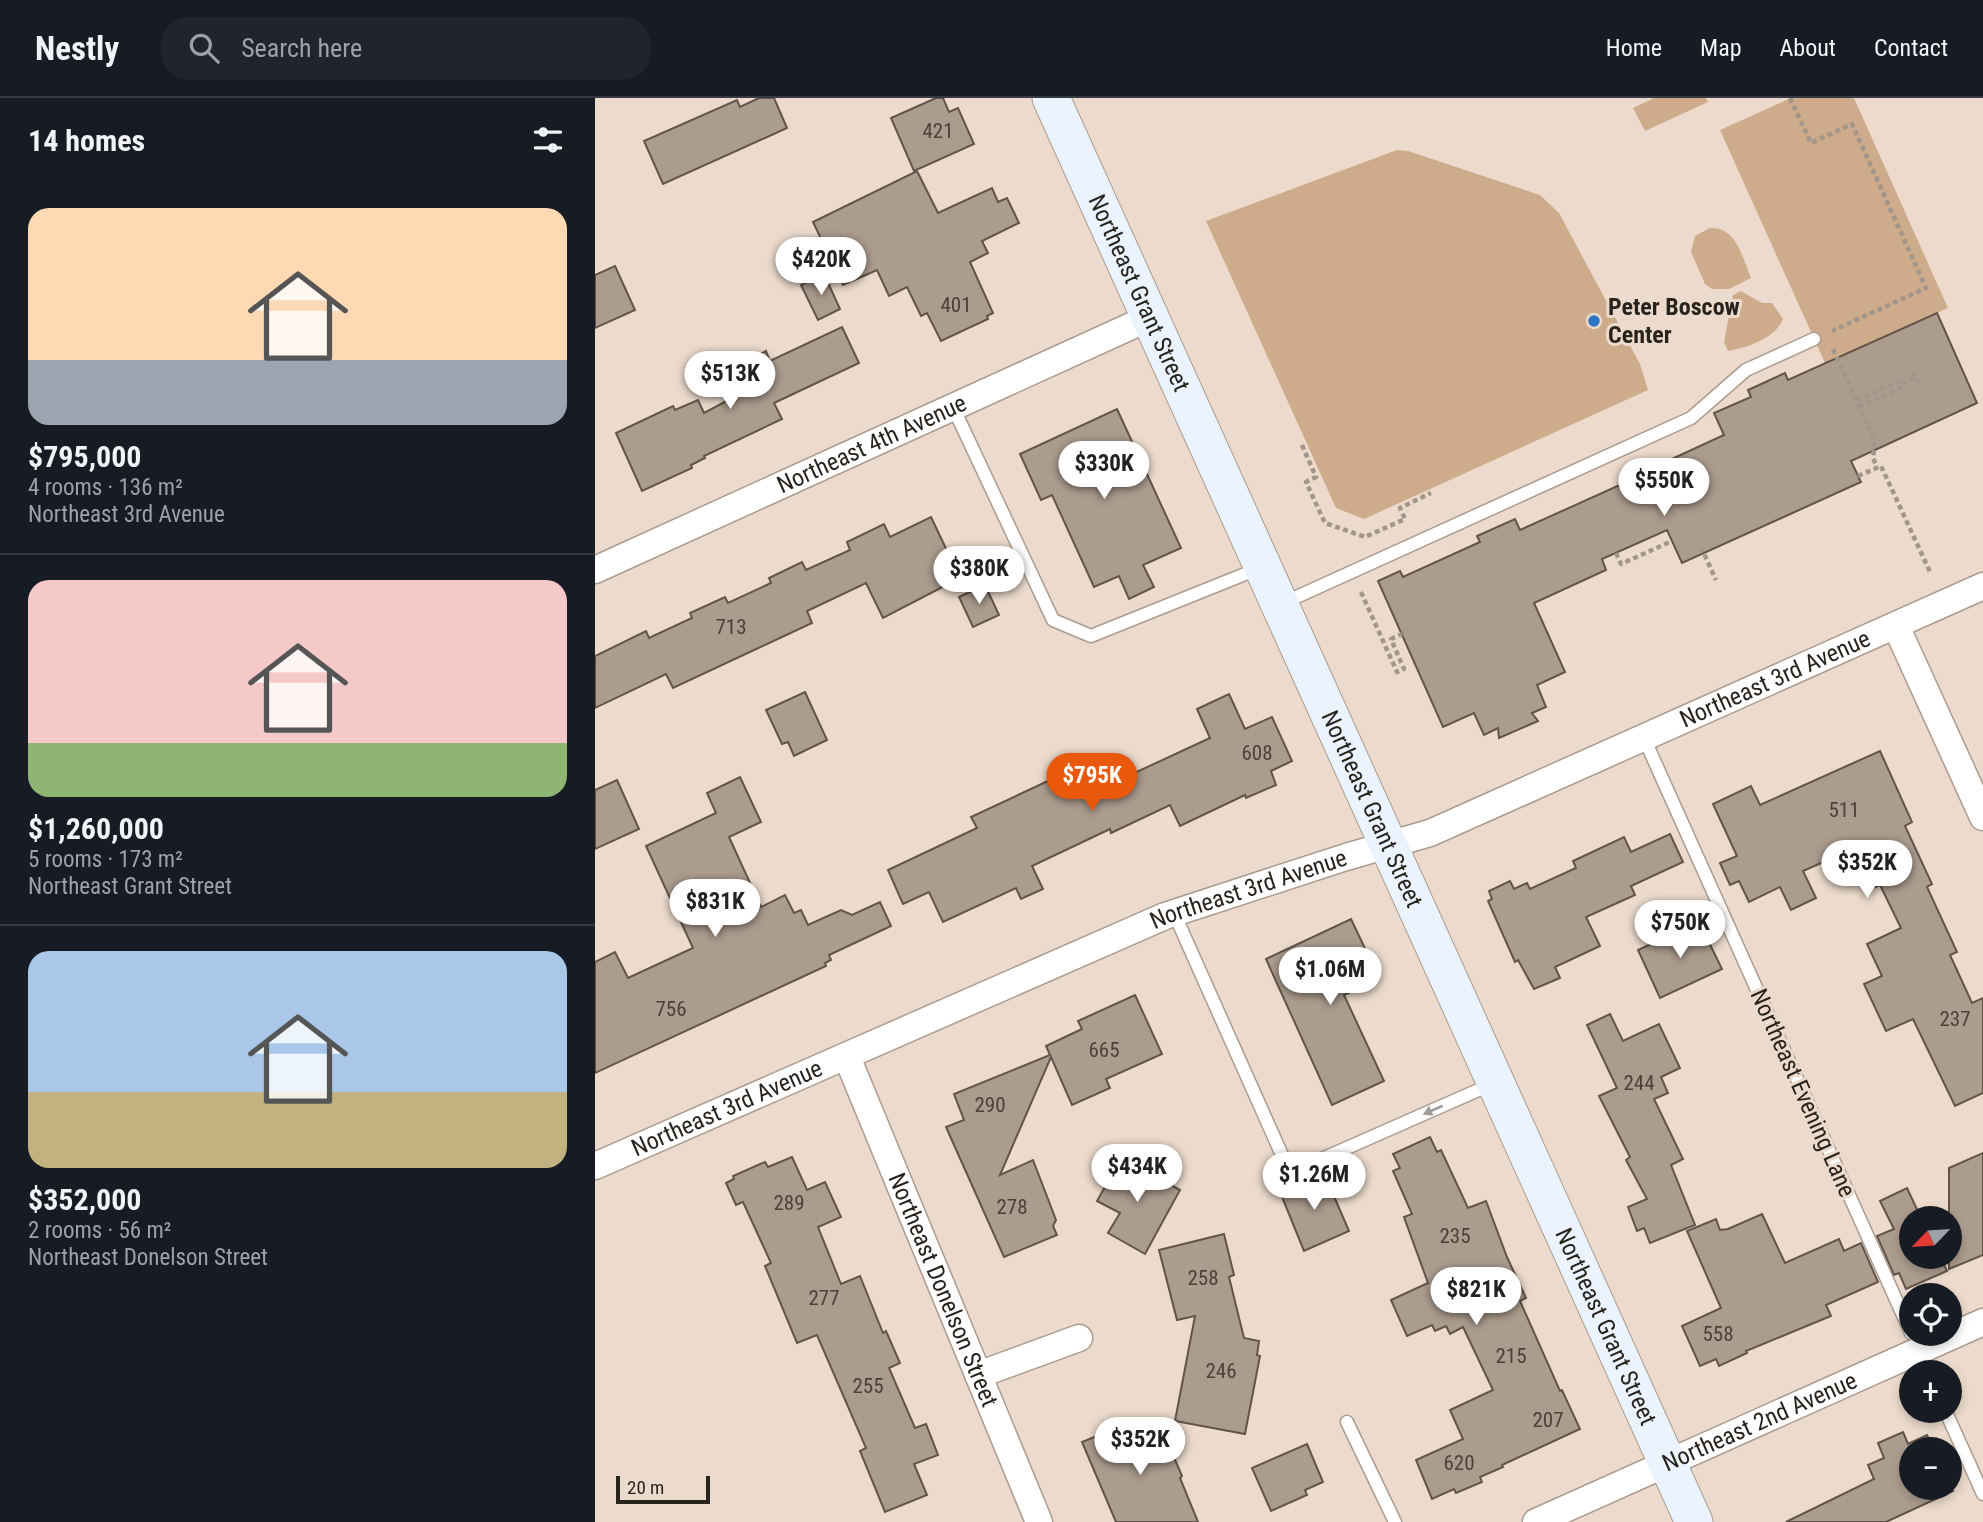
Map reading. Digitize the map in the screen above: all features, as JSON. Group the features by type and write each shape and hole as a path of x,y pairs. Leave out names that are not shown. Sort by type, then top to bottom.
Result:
{"street":[{"name":"Northeast Grant Street","path":"1051,98 1694,1522"},
{"name":"Northeast 4th Avenue","path":"595,570 1150,317"},
{"name":"Northeast 3rd Avenue","path":"595,1166 1174,913 1430,833 1983,586"},
{"path":"1896,626 1983,817"},
{"name":"Northeast Donelson Street","path":"847,1057 1039,1522"},
{"name":"Northeast 2nd Avenue","path":"1536,1522 1668,1464 1917,1347 1983,1322"},
{"path":"978,1376 1079,1338"}],"lane":[{"path":"1281,605 1691,418 1746,370 1814,339"},
{"path":"953,407 1053,620 1091,636 1264,567"},
{"name":"Northeast Evening Lane","path":"1644,738 1917,1347"},
{"path":"1174,913 1290,1173 1496,1083"},
{"path":"1347,1422 1395,1522"},
{"path":"1951,1423 1983,1494"}],"path":[{"path":"1790,98 1811,143 1852,124 1926,288 1814,339"},
{"path":"1837,357 1875,442 1873,458 1877,467"},
{"path":"1857,400 1896,382 1917,380 1913,371"},
{"path":"1859,407 1905,386 1904,383"},
{"path":"1302,445 1317,477 1307,482 1325,523 1365,537 1405,519 1400,508 1431,493"},
{"path":"1858,476 1881,466 1931,574"},
{"path":"1616,553 1621,564 1672,541"},
{"path":"1701,547 1716,580"},
{"path":"1359,588 1397,672 1404,669 1391,639 1402,634"}],"shaded area":[{"path":"1654,98 1706,98 1708,102 1645,131 1633,108"},
{"path":"1791,98 1854,98 1948,308 1825,363 1720,130"},
{"path":"1397,150 1408,151 1540,195 1559,213 1640,364 1648,390 1364,519 1336,508 1206,221"},
{"path":"1710,228 1727,232 1732,238 1751,278 1729,289 1712,289 1705,284 1691,252 1695,236"},
{"path":"1741,291 1762,303 1772,303 1783,319 1768,337 1752,345 1728,351 1724,342 1733,295"}],"building":[{"path":"759,98 774,98 787,128 663,184 644,141 737,100 740,107"},
{"path":"936,98 943,98 949,112 958,108 974,144 914,171 891,118"},
{"path":"917,171 938,213 992,188 998,202 1007,198 1019,223 982,241 988,253 970,262 993,313 987,316 988,319 941,341 927,313 921,316 907,287 889,296 877,270 843,285 813,222"},
{"path":"615,266 635,310 595,328 595,275"},
{"path":"824,274 840,309 818,320 801,285"},
{"path":"1937,313 1977,403 1851,461 1861,482 1682,563 1667,530 1602,559 1606,570 1534,603 1565,672 1537,685 1546,707 1532,713 1538,721 1499,738 1498,728 1484,735 1474,713 1443,727 1378,581 1400,571 1403,577 1480,542 1477,536 1515,519 1520,530 1662,466 1661,464 1724,435 1714,413 1751,397 1748,390 1785,373 1788,380"},
{"path":"842,327 859,363 774,403 782,419 704,456 705,458 691,465 692,468 642,491 616,433 673,406 675,410 698,400 704,413 755,386 744,362 766,351 770,361"},
{"path":"1117,409 1181,548 1143,565 1154,587 1129,599 1119,576 1094,587 1052,495 1041,500 1020,454"},
{"path":"931,517 960,578 883,618 866,583 807,611 812,623 673,688 666,674 595,708 595,656 646,631 649,638 692,618 690,613 725,597 728,603 771,583 769,578 802,562 806,570 850,550 847,542 884,524 890,537"},
{"path":"985,585 999,615 973,627 959,597"},
{"path":"805,692 827,740 794,756 788,742 782,744 766,710"},
{"path":"1229,694 1245,729 1272,717 1292,761 1271,771 1276,785 1246,798 1245,795 1180,826 1170,805 1111,833 1110,829 1032,866 1043,889 1021,899 1016,888 943,922 929,892 903,904 888,870 977,828 971,817 1048,781 1049,784 1091,762 1102,788 1210,738 1197,709"},
{"path":"1880,751 1912,822 1905,826 1932,884 1927,887 1957,952 1950,955 1972,1003 1983,998 1983,1093 1955,1106 1913,1019 1886,1031 1864,984 1882,976 1867,944 1901,928 1880,885 1866,891 1848,851 1803,871 1816,898 1791,910 1780,887 1749,902 1739,881 1730,885 1720,863 1737,856 1713,804 1751,786 1760,805"},
{"path":"740,777 761,822 729,837 761,907 785,895 794,913 801,910 808,925 841,910 852,915 880,902 891,926 829,955 831,960 825,963 826,966 595,1073 595,962 615,952 628,978 693,948 646,846 716,813 707,793"},
{"path":"617,780 639,829 595,849 595,790"},
{"path":"1670,834 1683,862 1631,886 1635,895 1586,917 1600,946 1555,967 1560,978 1534,989 1518,960 1515,962 1488,901 1492,899 1489,891 1510,881 1514,889 1527,883 1530,889 1576,868 1573,861 1624,837 1631,852"},
{"path":"1351,919 1379,978 1344,995 1384,1081 1332,1105 1266,959"},
{"path":"1699,922 1722,969 1660,998 1638,950"},
{"path":"1135,995 1162,1054 1106,1079 1110,1088 1072,1105 1051,1057 1000,1175 1033,1160 1056,1220 1053,1226 1057,1235 1004,1257 946,1127 964,1120 954,1094 1050,1055 1046,1046 1082,1029 1078,1021"},
{"path":"1610,1014 1623,1041 1659,1024 1680,1068 1661,1077 1668,1093 1654,1099 1683,1159 1671,1165 1695,1225 1650,1243 1644,1228 1637,1231 1628,1207 1647,1199 1626,1160 1630,1157 1599,1096 1617,1088 1587,1025"},
{"path":"1430,1137 1437,1152 1441,1150 1468,1208 1486,1201 1526,1298 1520,1301 1580,1429 1502,1465 1503,1467 1480,1477 1482,1482 1456,1493 1454,1489 1432,1499 1416,1460 1463,1439 1450,1410 1493,1390 1463,1327 1450,1334 1446,1326 1435,1331 1432,1325 1407,1336 1391,1300 1428,1283 1404,1217 1412,1214 1393,1171 1400,1168 1393,1154"},
{"path":"1983,1153 1983,1255 1962,1264 1962,1206 1949,1206 1949,1168"},
{"path":"792,1157 807,1190 825,1182 841,1217 818,1227 841,1284 860,1276 883,1333 886,1331 900,1363 889,1368 915,1428 926,1424 938,1455 914,1464 927,1495 885,1512 860,1451 866,1448 817,1335 797,1343 765,1266 771,1263 743,1202 736,1205 726,1183 734,1179 733,1176 765,1162 768,1167"},
{"path":"1121,1158 1180,1190 1145,1254 1108,1233 1120,1213 1097,1201"},
{"path":"1324,1173 1349,1231 1304,1251 1280,1192"},
{"path":"1907,1188 1915,1206 1899,1206 1899,1269 1947,1271 1920,1283 1903,1283 1899,1273 1894,1275 1877,1236 1894,1229 1880,1201"},
{"path":"1762,1214 1785,1263 1839,1239 1844,1251 1861,1243 1878,1282 1826,1305 1831,1316 1746,1351 1747,1353 1719,1366 1716,1359 1700,1366 1682,1326 1721,1308 1687,1231 1716,1219 1720,1230 1728,1229"},
{"path":"1224,1234 1234,1275 1229,1277 1244,1338 1259,1341 1257,1355 1260,1356 1245,1434 1175,1421 1195,1316 1177,1320 1159,1250"},
{"path":"1159,1422 1198,1522 1116,1522 1082,1442 1114,1429 1118,1439"},
{"path":"1903,1432 1905,1437 1899,1437 1899,1500 1934,1500 1886,1522 1786,1522 1874,1479 1868,1465 1884,1458 1878,1443"},
{"path":"1307,1444 1323,1482 1305,1490 1307,1495 1271,1511 1252,1468"}],"place":[{"name":"Peter Boscow Center","path":"1594,321"}]}
